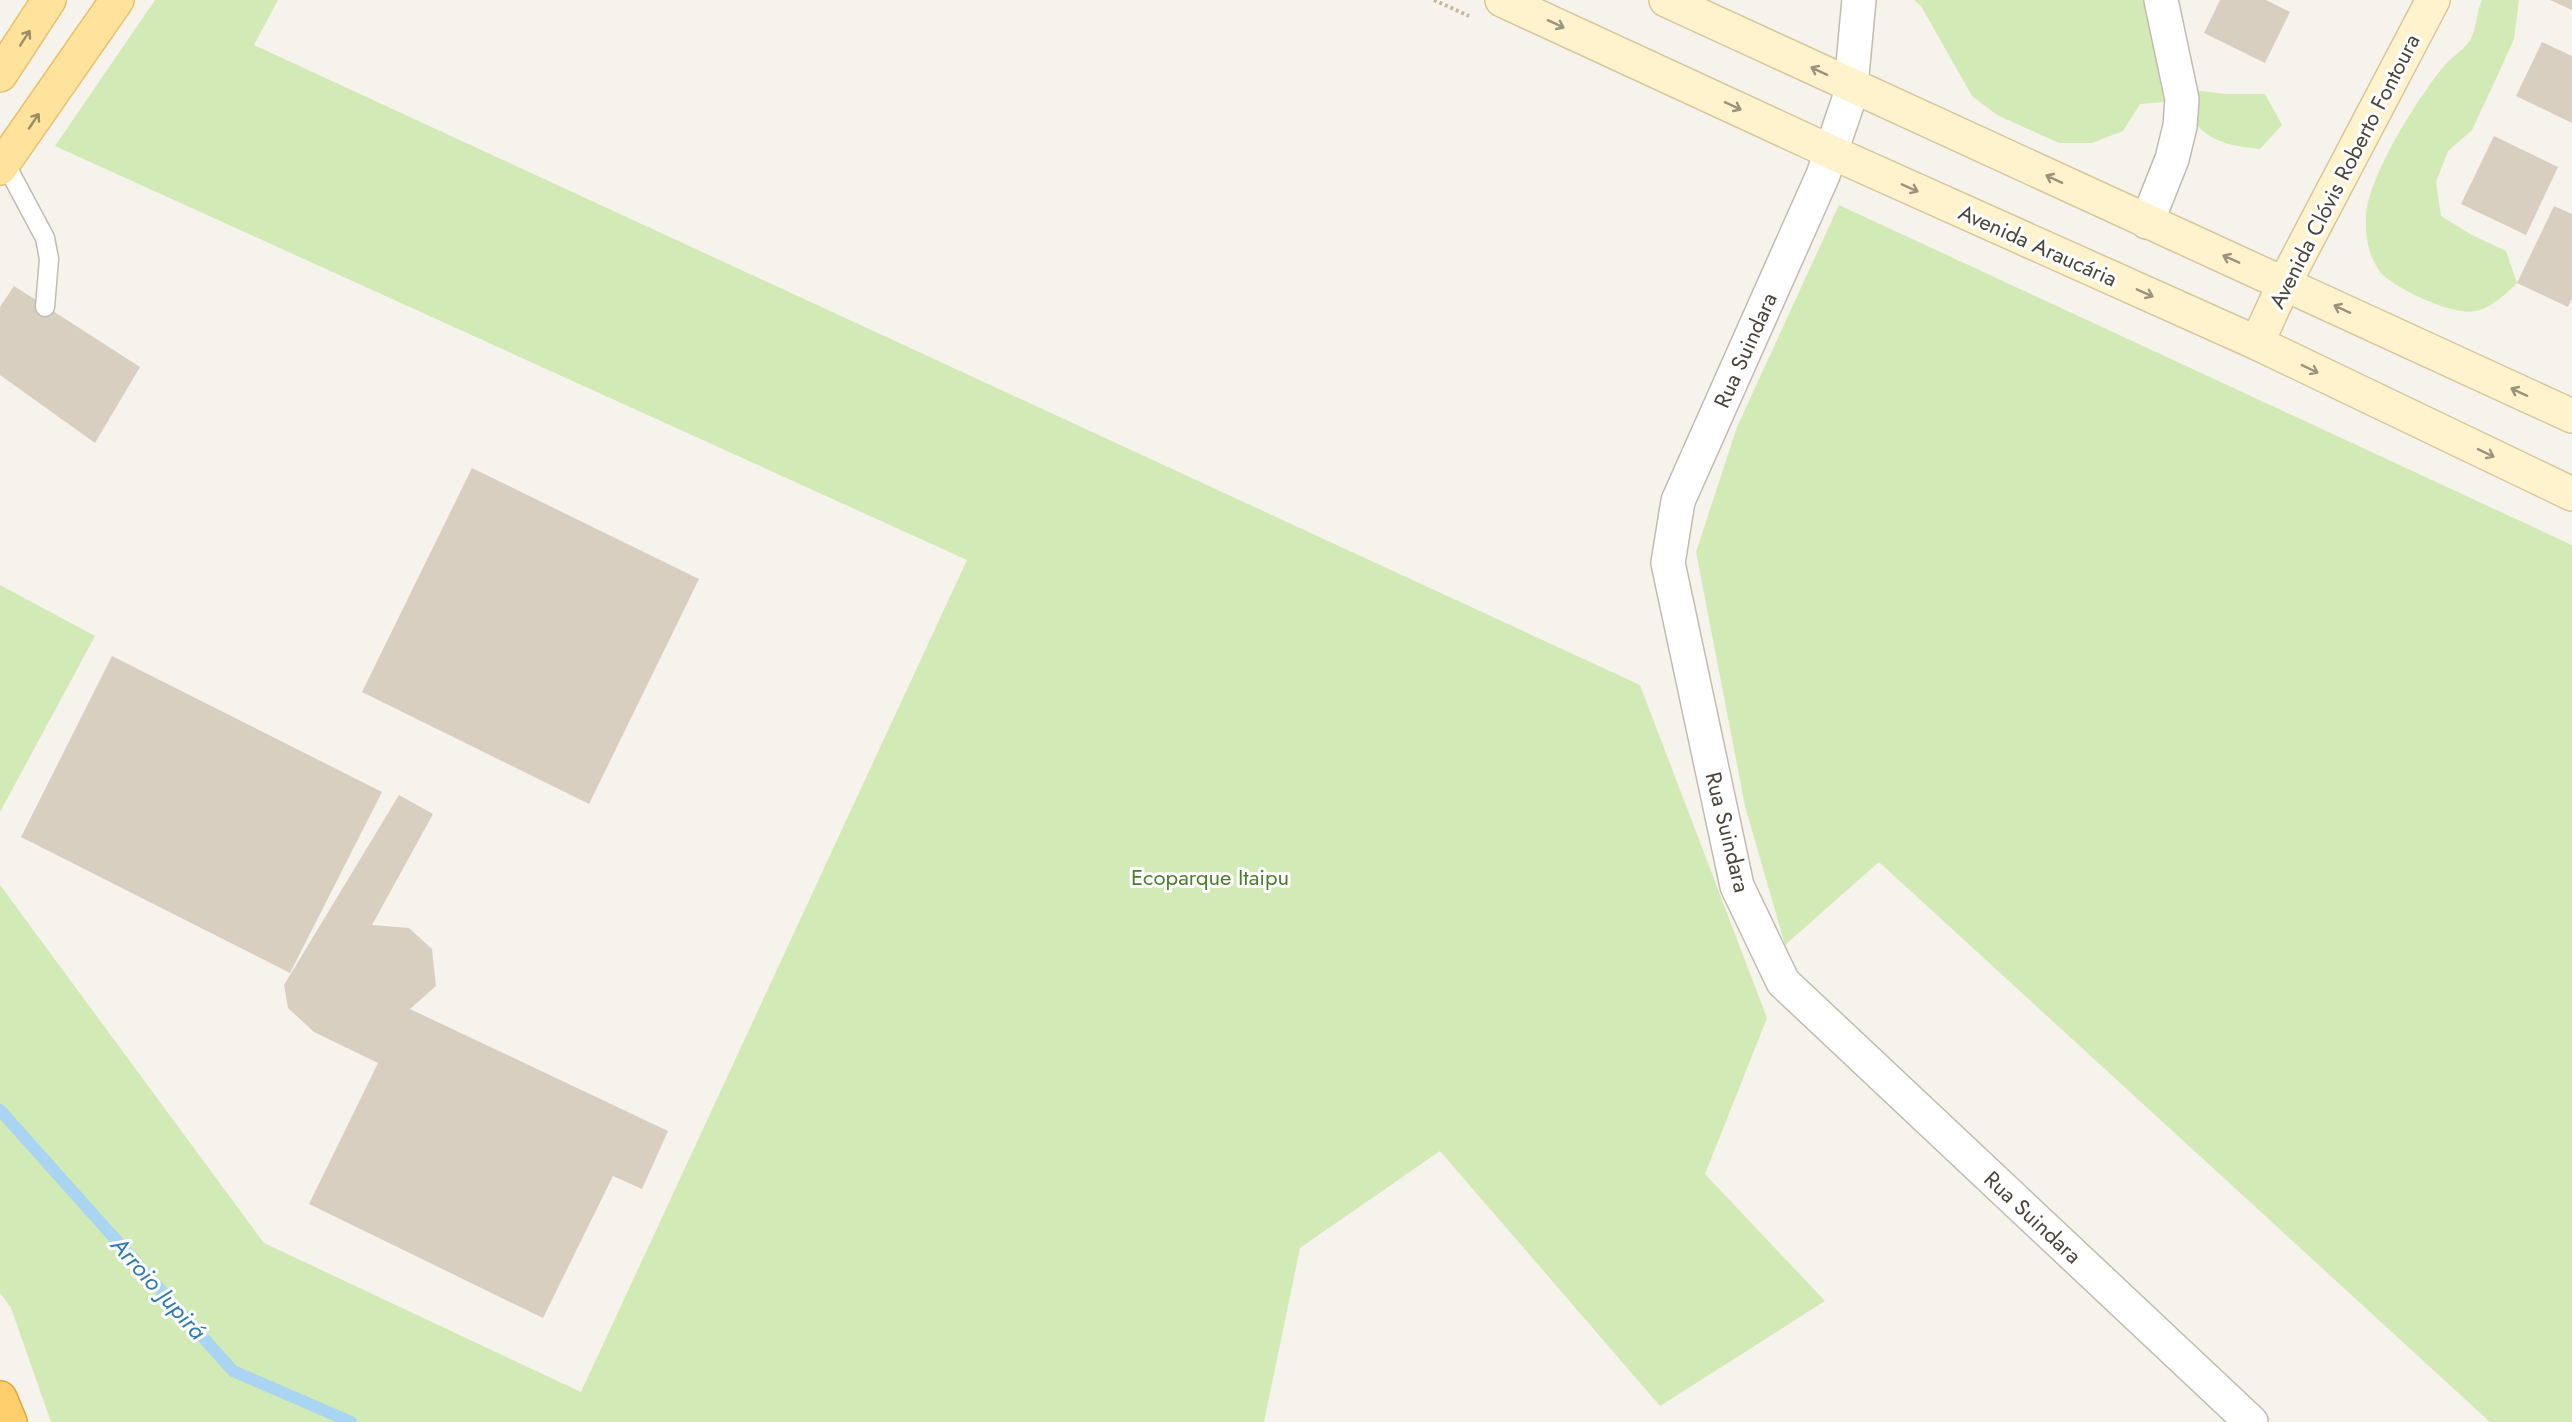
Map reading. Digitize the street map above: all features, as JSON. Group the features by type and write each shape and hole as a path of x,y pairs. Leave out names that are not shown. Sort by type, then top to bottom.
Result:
{"highway":[{"path":"0,1398 10,1422"}],"main road":[{"path":"2,166 117,0"},
{"path":"0,75 49,1"}],"street":[{"name":"Avenida Araucária","path":"1503,0 1827,163 2257,343 2572,494"},
{"path":"1666,0 2147,222 2285,282 2572,416"},
{"name":"Rua Suindara","path":"1859,0 1850,96 1827,163 1678,501 1668,563 1737,886 1783,982 2251,1422"},
{"path":"2147,222 2172,159 2180,126 2182,99 2161,0"},
{"name":"Avenida Clóvis Roberto Fontoura","path":"2257,343 2285,282 2433,0"}],"lane":[{"path":"2,166 45,238 49,259 45,307"}],"green space":[{"name":"Ecoparque Itaipu","path":"155,0 278,0 254,45 1640,685 1767,1018 1705,1174 1825,1301 1660,1406 1440,1151 1300,1248 1264,1422 51,1422 11,1308 0,1293 0,885 264,1243 581,1392 967,560 55,146"},
{"path":"1914,0 2144,0 2152,7 2193,90 2226,94 2265,94 2282,125 2260,149 2244,147 2211,137 2176,101 2140,104 2123,131 2092,143 2059,143 1997,115 1972,96 1921,6"},
{"path":"2482,0 2519,0 2514,39 2472,130 2448,151 2436,182 2441,216 2472,235 2506,251 2517,283 2487,307 2466,312 2428,301 2384,276 2371,256 2366,233 2366,217 2375,181 2396,137 2434,78 2471,39"},
{"path":"1839,205 2572,545 2572,1422 2490,1422 1879,862 1785,945 1745,806 1696,552 1737,427"},
{"path":"0,585 95,636 0,812"}],"building":[{"path":"2220,0 2266,0 2290,12 2265,63 2204,33"},
{"path":"2550,0 2572,0 2572,10"},
{"path":"2542,42 2572,56 2572,123 2516,96"},
{"path":"2494,136 2558,167 2526,235 2461,204"},
{"path":"2554,206 2572,214 2572,299 2568,307 2517,283"},
{"path":"14,286 140,367 95,443 0,375 0,307"},
{"path":"472,468 699,579 589,804 362,692"},
{"path":"112,656 382,792 290,973 21,837"},
{"path":"399,795 433,814 372,925 409,928 432,949 436,986 410,1009 668,1131 642,1189 613,1176 543,1318 309,1204 378,1063 314,1032 288,1008 284,985"}],"waterway":[{"name":"Arroio Jupirá","path":"0,1110 233,1371 351,1422"}]}
